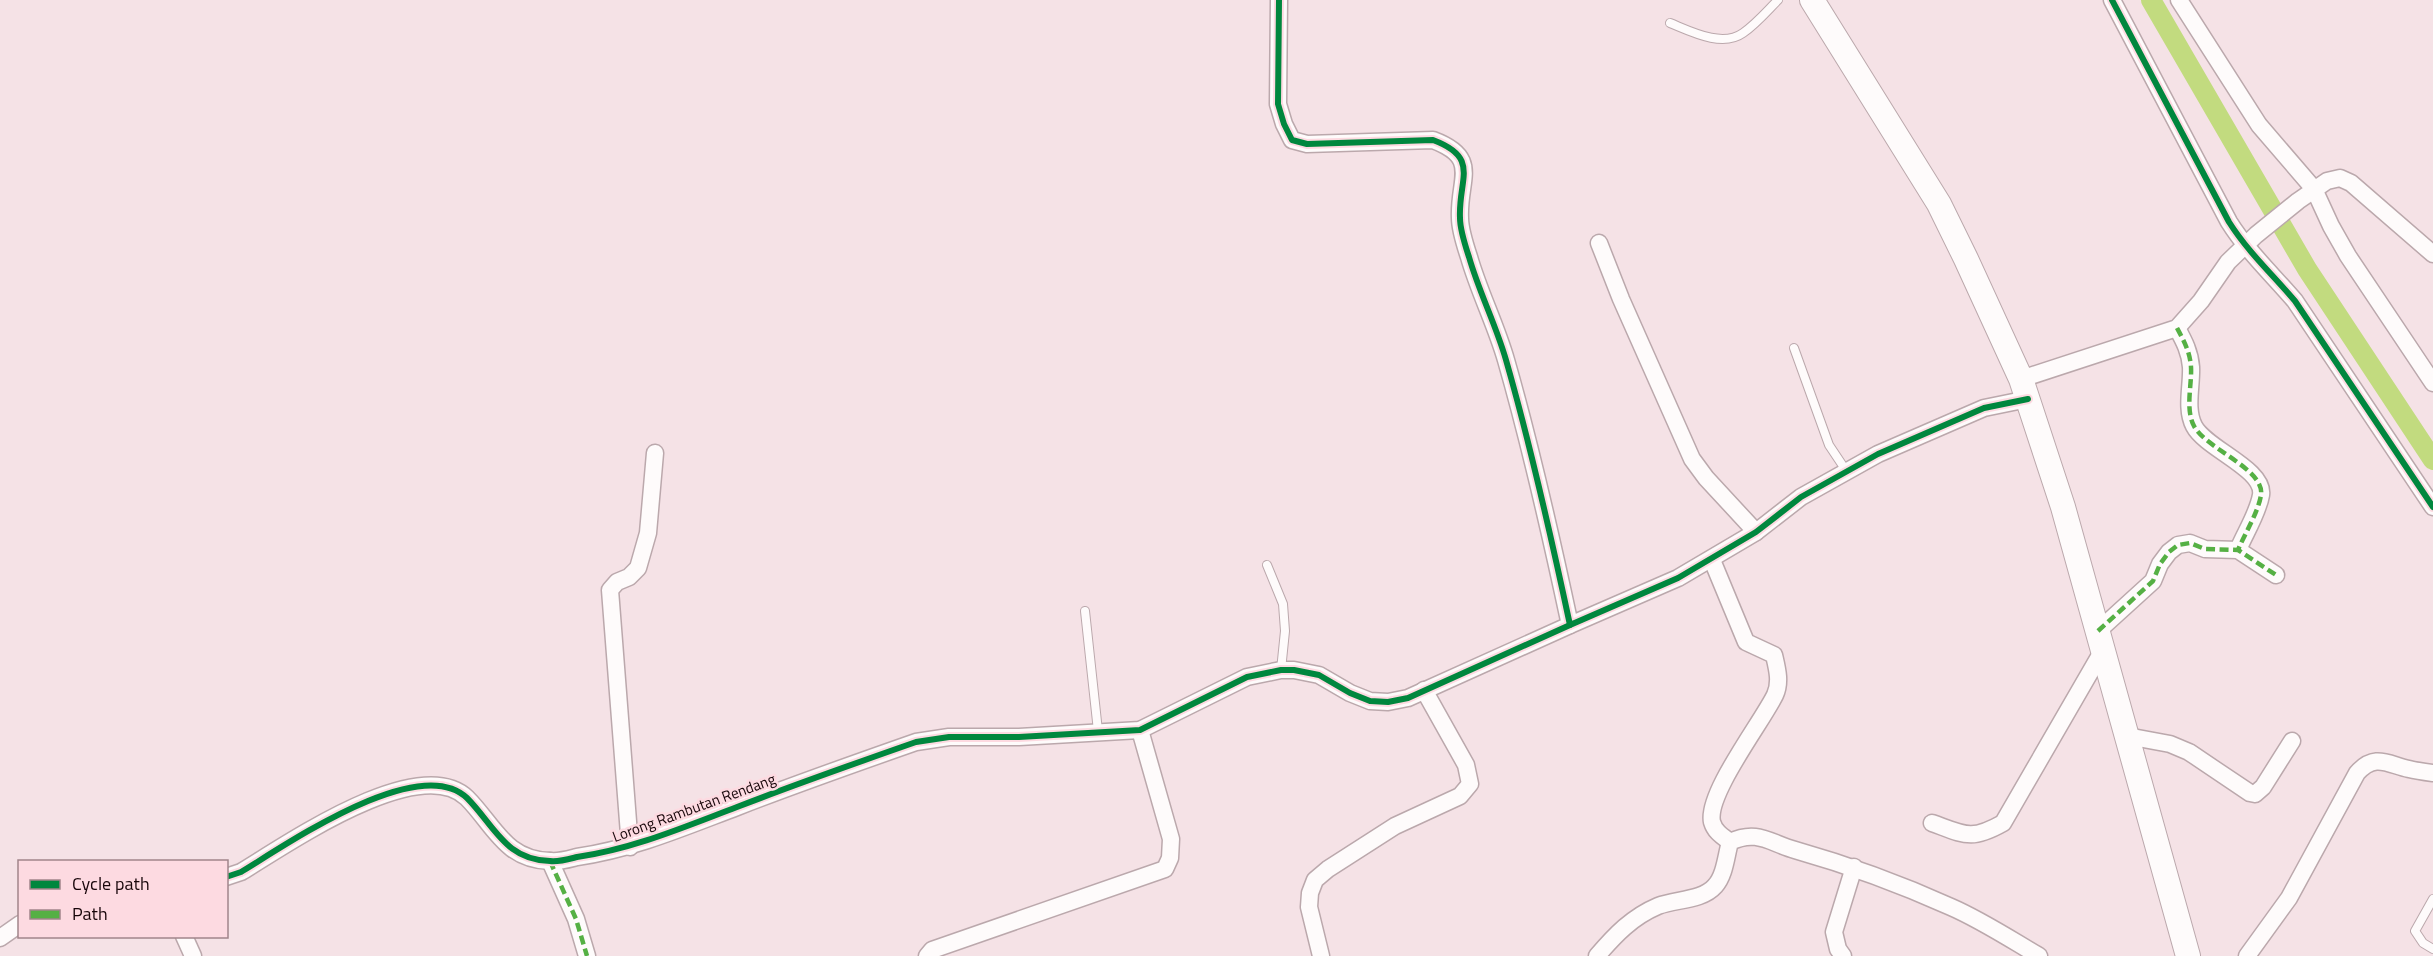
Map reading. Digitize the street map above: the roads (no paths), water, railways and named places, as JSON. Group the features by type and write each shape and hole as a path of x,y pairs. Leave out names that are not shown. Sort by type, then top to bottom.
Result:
{"main road":[{"path":"1812,0 1939,204 2024,388 2063,507 2188,956"}],"street":[{"path":"1279,0 1278,104 1292,140 1307,144 1433,140 1448,145 1461,156 1465,170 1460,218 1469,257 1505,357 1550,534 1570,625"},
{"path":"2112,0 2195,160 2273,274 2295,301 2433,507"},
{"path":"2178,0 2259,125 2314,189 2348,256 2433,383"},
{"path":"927,956 932,950 1165,869 1170,858 1171,839 1140,730 1247,677 1281,670 1294,670 1318,675 1370,701 1388,702 1408,698 1678,578 1756,532 1801,497 1878,454 2024,388 2178,328 2201,301 2228,262 2250,240 2327,181 2340,178 2351,183 2433,254"},
{"path":"1599,243 1621,299 1692,459 1706,478 1756,532"},
{"path":"2178,328 2191,366 2190,414 2193,424 2201,438 2254,476 2261,486 2261,497 2238,550"},
{"path":"630,847 610,590 617,582 629,577 638,568 648,533 655,453"},
{"path":"1932,823 1967,836 1984,833 2003,823 2101,640 2153,580 2160,564 2178,545 2190,543 2205,549 2238,550 2276,575"},
{"path":"1712,560 1746,642 1774,655 1779,676 1776,694 1751,732 1713,804 1712,819 1716,831 1730,842"},
{"path":"1322,956 1309,907 1310,893 1315,880 1328,869 1395,826 1460,796 1470,784 1466,765 1424,690"},
{"name":"Lorong Rambutan Rendang","path":"228,876 241,872 361,803 421,787 445,786 465,797 502,841 519,854 550,861 630,847 916,742 950,737 1019,737 1140,730"},
{"path":"2127,736 2170,744 2188,752 2250,793 2255,794 2263,787 2292,741"},
{"path":"2247,956 2289,898 2357,773 2365,764 2375,760 2411,770 2433,772"},
{"path":"1597,956 1635,917 1660,905 1704,894 1715,886 1723,871 1730,842 1738,838 1757,836 1789,849 1854,867 1952,907 2039,956"},
{"path":"550,861 576,919 587,956"},
{"path":"1844,956 1838,949 1833,932 1854,867"},
{"path":"0,938 18,925"},
{"path":"185,938 193,956"}],"lane":[{"path":"1670,22 1697,33 1727,39 1742,34 1778,0"},
{"path":"1794,348 1829,445 1846,472"},
{"path":"1267,565 1282,604 1285,631 1281,670"},
{"path":"1085,611 1098,731"},
{"path":"2433,899 2415,931 2423,943 2433,949"}],"waterway":[{"path":"2151,0 2307,269 2433,460"}]}
